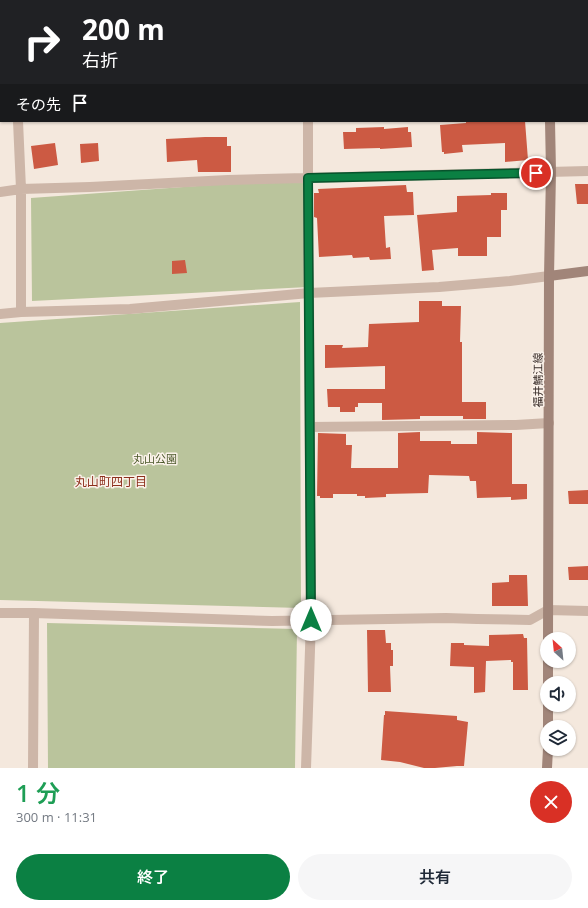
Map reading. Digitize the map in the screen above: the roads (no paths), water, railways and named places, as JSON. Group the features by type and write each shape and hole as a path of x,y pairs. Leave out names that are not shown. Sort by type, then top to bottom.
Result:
{"main road":[{"name":"福井鯖江線","path":"548,632 550,122"},
{"path":"549,276 588,271"},
{"path":"548,756 548,768"}],"street":[{"path":"18,122 21,189 21,312"},
{"path":"306,768 311,620 308,122"},
{"path":"0,192 21,189 228,180 588,171"},
{"path":"0,314 130,309 309,293 439,287 549,276"},
{"path":"310,427 516,425 549,423"},
{"path":"0,613 265,621 446,618 530,620 548,610 588,611"},
{"path":"33,768 34,613"}],"district":[{"name":"丸山町四丁目","path":"111,481"}],"park label":[{"name":"丸山公園","path":"155,458"}]}
